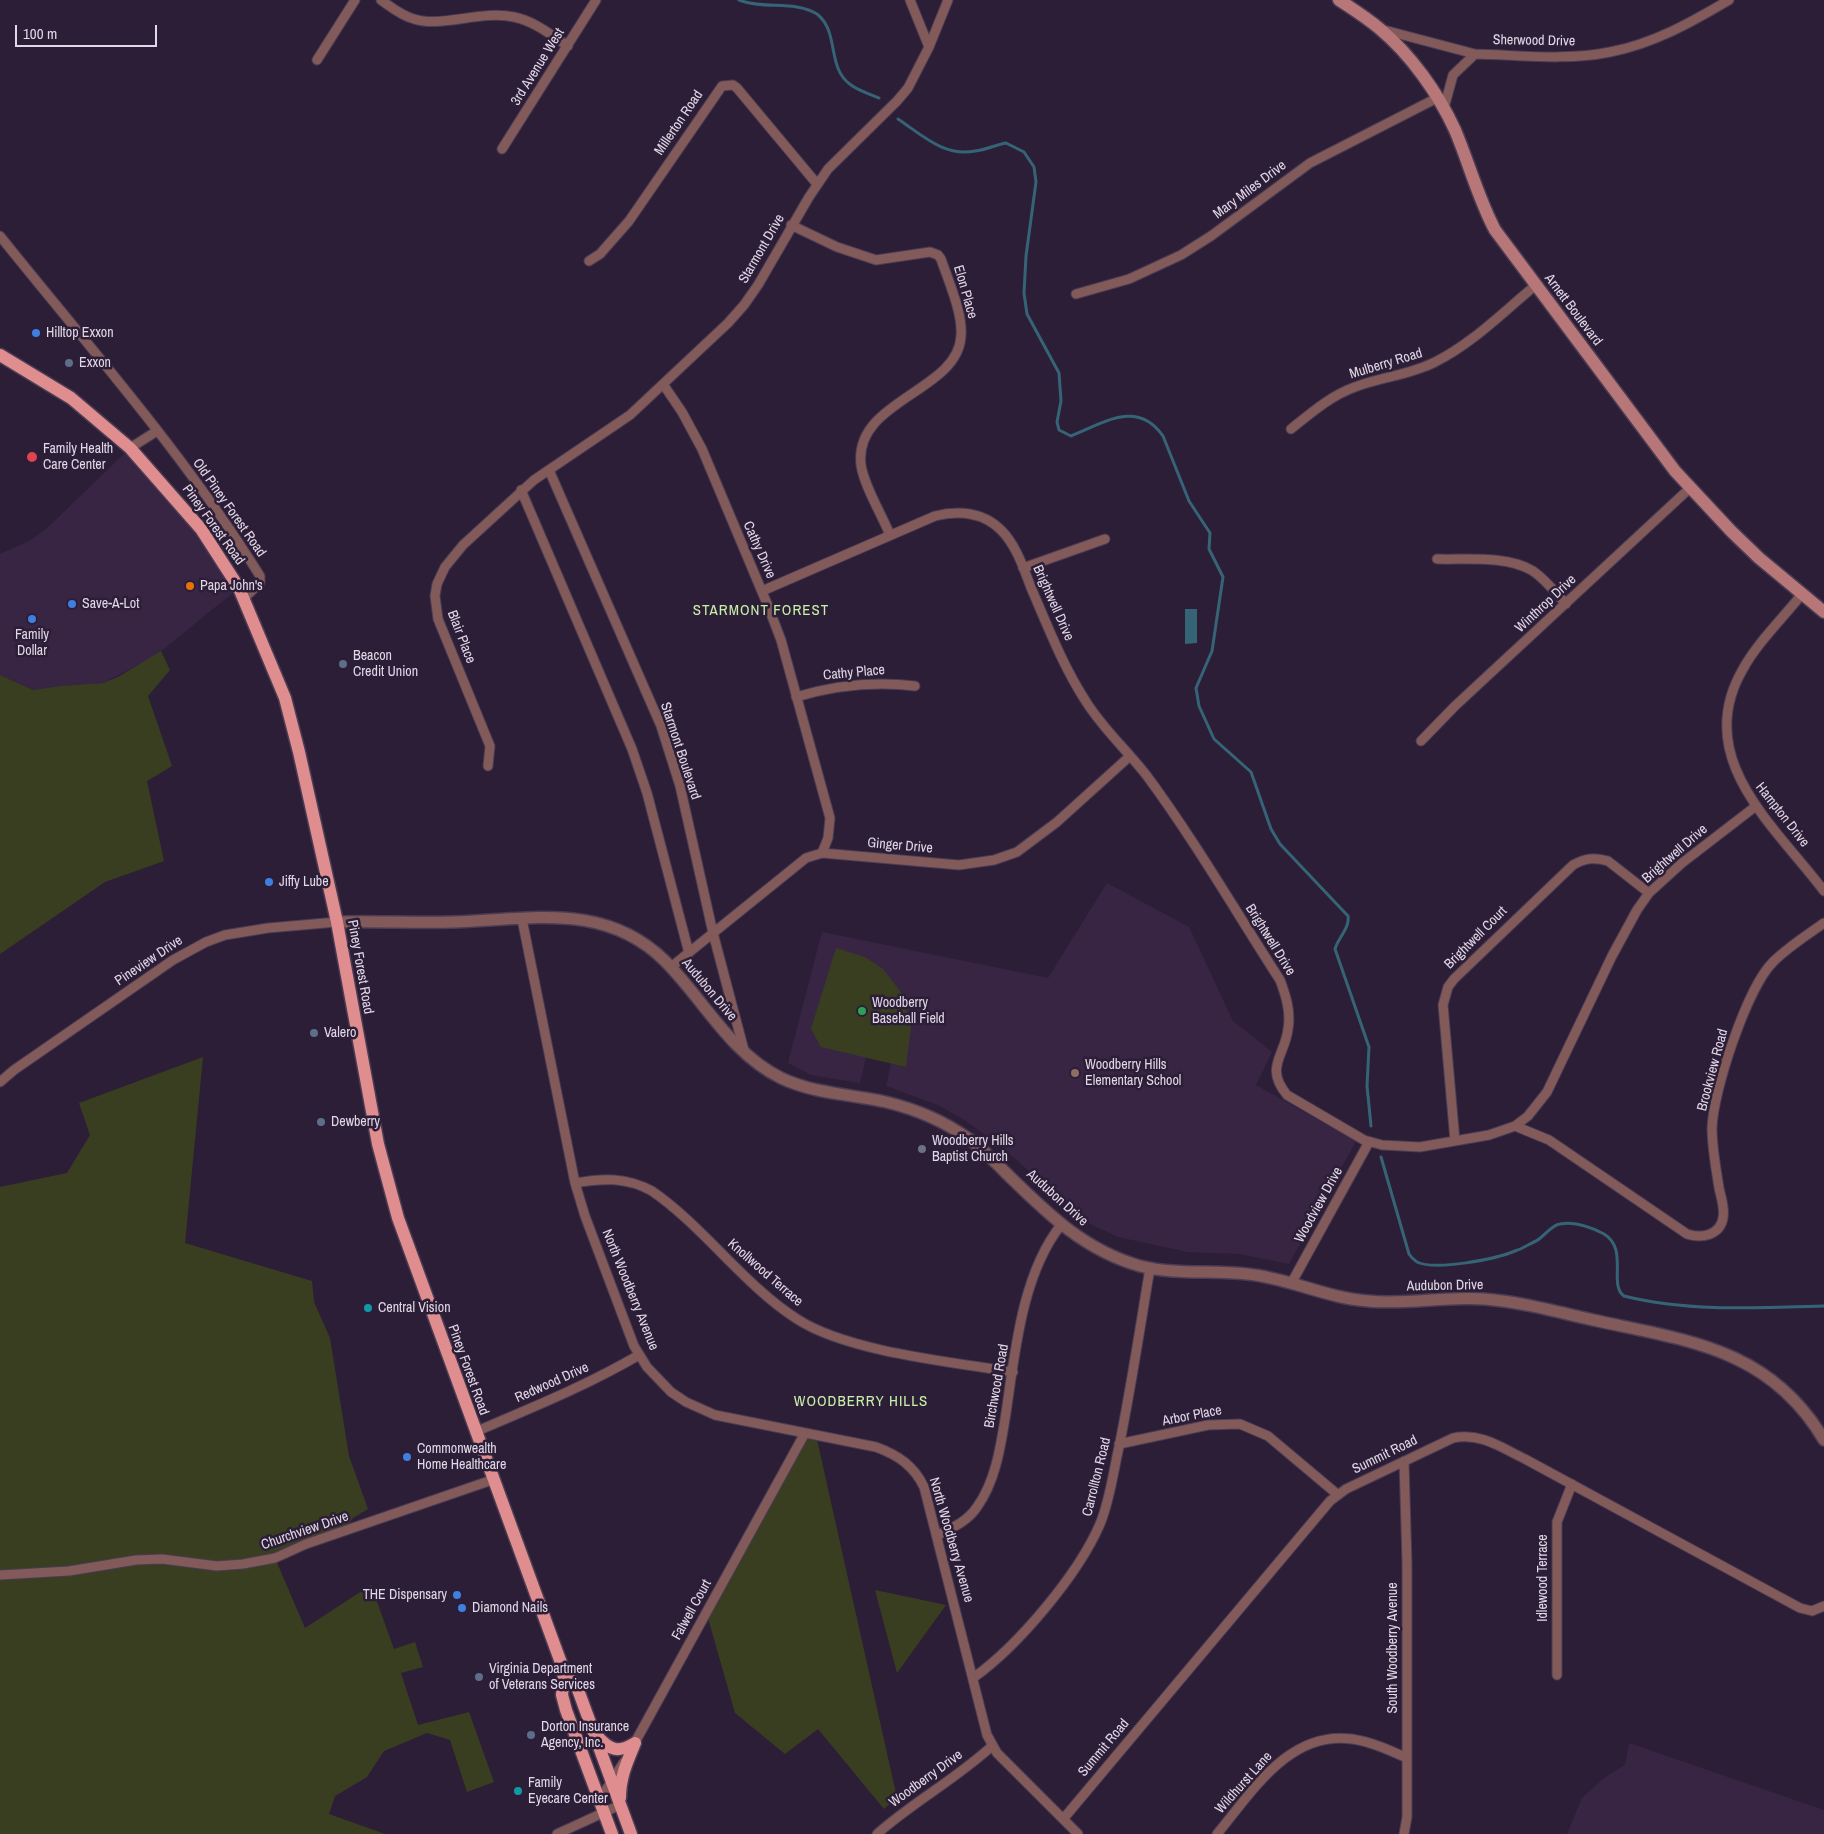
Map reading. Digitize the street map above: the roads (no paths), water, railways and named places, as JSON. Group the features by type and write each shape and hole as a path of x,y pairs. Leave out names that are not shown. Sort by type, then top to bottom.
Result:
{"main road":[{"name":"Arnett Boulevard","path":"1339,0 1382,30 1415,65 1441,103 1462,148 1484,209 1495,230 1641,426 1690,488 1731,531 1824,612"},
{"name":"Piney Forest Road","path":"0,355 71,398 130,448 201,529 239,588 285,698 337,922 378,1144 398,1218 492,1480 564,1671 576,1687 592,1730 613,1773 620,1805 631,1834"},
{"name":"Piney Forest Road","path":"564,1671 562,1695 566,1710 612,1834"},
{"path":"566,1710 576,1715 594,1763 601,1770 613,1773"},
{"path":"592,1730 603,1743 616,1751 624,1750 635,1743"},
{"path":"620,1805 620,1785 624,1768 635,1743"}],"street":[{"path":"318,60 355,0"},
{"path":"381,0 405,16 426,22 484,15 516,17 536,26 568,46"},
{"name":"3rd Avenue West","path":"502,149 596,0"},
{"path":"910,0 929,47"},
{"name":"Starmont Drive","path":"549,470 630,415 744,305 758,286 791,225 828,169 897,101 916,76 948,0"},
{"name":"Sherwood Drive","path":"1382,30 1476,54 1545,58 1610,52 1679,29 1729,0"},
{"name":"Sherwood Drive","path":"1441,103 1453,75 1476,54"},
{"name":"Millerton Road","path":"589,261 600,254 629,221 722,86 728,84 737,88 817,184"},
{"name":"Mary Miles Drive","path":"1076,294 1129,279 1181,255 1211,236 1310,162 1441,103"},
{"name":"Elon Place","path":"791,225 860,256 876,260 930,252 938,254 941,259 961,322 960,342 956,354 941,371 883,415 868,433 861,454 863,473 890,535"},
{"name":"Old Piney Forest Road","path":"0,236 157,431 229,526 260,576 260,583 243,599"},
{"name":"Mulberry Road","path":"1291,429 1321,404 1348,390 1420,369 1449,355 1536,285"},
{"name":"Cathy Drive","path":"663,384 682,412 702,449 781,640 830,818 828,838 822,853"},
{"path":"130,448 157,431"},
{"name":"Blair Place","path":"488,766 490,746 438,619 435,596 437,584 445,567 470,539 522,490 549,470"},
{"name":"Starmont Boulevard","path":"549,470 660,726 680,786 714,933 745,1054"},
{"name":"Winthrop Drive","path":"1421,741 1454,706 1690,488"},
{"path":"522,490 632,749 647,793 689,952"},
{"name":"Brightwell Drive","path":"762,591 935,516 958,512 970,513 982,517 1001,529 1013,545 1051,635 1080,693 1102,724 1130,756 1168,807 1280,980 1289,1009 1289,1028 1277,1058 1276,1067 1282,1088 1288,1095 1369,1142 1399,1147 1420,1147 1505,1131 1528,1116 1547,1092 1612,956 1637,910 1649,893 1689,857 1756,806"},
{"path":"1023,568 1105,539"},
{"path":"1436,559 1499,562 1522,566 1542,578 1566,604"},
{"name":"Hampton Drive","path":"1802,594 1744,666 1730,698 1726,730 1730,758 1744,789 1824,891"},
{"name":"Cathy Place","path":"796,697 844,685 892,683 915,686"},
{"name":"Ginger Drive","path":"671,967 806,858 822,853 959,865 977,864 1008,856 1036,839 1130,756"},
{"name":"Brightwell Court","path":"1455,1141 1443,1005 1448,987 1454,979 1530,904 1581,860 1589,858 1608,861 1649,893"},
{"name":"Audubon Drive","path":"337,922 451,922 564,917 599,922 639,941 671,967 745,1054 770,1072 806,1088 883,1102 942,1122 978,1147 1061,1225 1100,1251 1150,1268 1252,1274 1292,1282 1327,1294 1371,1302 1482,1299 1514,1303 1684,1340 1738,1357 1770,1378 1797,1403 1824,1440"},
{"name":"North Woodberry Avenue","path":"522,919 575,1183 585,1216 639,1355 653,1374 671,1392 702,1410 876,1447 903,1460 919,1477 924,1487 938,1535 973,1678 992,1746"},
{"name":"Pineview Drive","path":"0,1082 14,1070 189,950 225,936 268,928 337,922"},
{"name":"Brookview Road","path":"1515,1126 1549,1140 1687,1234 1702,1237 1710,1235 1721,1224 1724,1211 1716,1166 1712,1126 1724,1073 1748,1000 1773,962 1824,923"},
{"name":"Woodview Drive","path":"1292,1282 1369,1142"},
{"name":"Knollwood Terrace","path":"575,1183 612,1178 628,1180 652,1191 774,1302 812,1328 864,1345 1013,1372"},
{"name":"Birchwood Road","path":"938,1535 969,1517 983,1497 999,1450 1030,1284 1044,1250 1061,1225"},
{"name":"Carrollton Road","path":"973,1678 1009,1649 1080,1563 1094,1537 1108,1502 1120,1444 1150,1268"},
{"name":"Redwood Drive","path":"475,1432 554,1399 606,1374 639,1355"},
{"name":"Arbor Place","path":"1120,1444 1208,1426 1240,1424 1250,1427 1274,1441 1337,1494"},
{"name":"Falwell Court","path":"600,1799 613,1773 635,1743 805,1433"},
{"name":"Summit Road","path":"1064,1818 1337,1494 1453,1438 1473,1436 1525,1459 1800,1608 1812,1611 1824,1606"},
{"name":"South Woodberry Avenue","path":"1404,1461 1407,1573 1407,1817 1404,1834"},
{"name":"Churchview Drive","path":"0,1575 68,1571 136,1560 162,1559 217,1566 243,1564 275,1558 306,1544 492,1480"},
{"name":"Idlewood Terrace","path":"1557,1675 1557,1522 1572,1484"},
{"name":"Wildhurst Lane","path":"1217,1834 1269,1771 1294,1752 1310,1744 1324,1740 1351,1739 1374,1744 1407,1758"},
{"path":"992,1746 1078,1834"},
{"name":"Woodberry Drive","path":"876,1834 918,1801 958,1775 992,1746"},
{"path":"557,1834 620,1805"}],"water":[{"path":"1185,609 1197,609 1197,643 1185,644"}],"waterway":[{"path":"739,0 749,3 799,7 817,14 828,30 835,60 843,78 861,91 879,98"},
{"path":"898,119 925,138 953,151 979,150 1006,143 1024,152 1034,167 1036,182 1026,256 1024,293 1027,314 1059,373 1061,401 1057,422 1059,430 1071,436 1108,421 1131,416 1153,425 1163,436 1189,501 1210,533 1209,549 1223,577 1212,651 1196,688 1199,706 1214,739 1251,772 1271,829 1280,844 1348,916 1346,929 1335,949 1369,1047 1367,1086 1371,1126"},
{"path":"1381,1157 1409,1254 1417,1262 1451,1265 1506,1254 1536,1241 1557,1225 1571,1223 1594,1229 1604,1234 1611,1241 1617,1257 1618,1284 1624,1296 1673,1305 1698,1307 1824,1306"}],"place":[{"name":"Hilltop Exxon","path":"36,333"},
{"name":"Exxon","path":"69,363"},
{"name":"Family Health Care Center","path":"32,457"},
{"name":"Papa John's","path":"190,586"},
{"name":"Save-A-Lot","path":"72,604"},
{"name":"Family Dollar","path":"32,619"},
{"name":"Beacon Credit Union","path":"343,664"},
{"name":"Jiffy Lube","path":"269,882"},
{"name":"Woodberry Baseball Field","path":"862,1011"},
{"name":"Valero","path":"314,1033"},
{"name":"Woodberry Hills Elementary School","path":"1075,1073"},
{"name":"Dewberry","path":"321,1122"},
{"name":"Woodberry Hills Baptist Church","path":"922,1149"},
{"name":"Central Vision","path":"368,1308"},
{"name":"Commonwealth Home Healthcare","path":"407,1457"},
{"name":"THE Dispensary","path":"457,1595"},
{"name":"Diamond Nails","path":"462,1608"},
{"name":"Virginia Department of Veterans Services","path":"479,1677"},
{"name":"Dorton Insurance Agency, Inc.","path":"531,1735"},
{"name":"Family Eyecare Center","path":"518,1791"}],"district":[{"name":"STARMONT FOREST","path":"761,611"},
{"name":"WOODBERRY HILLS","path":"861,1402"}]}
